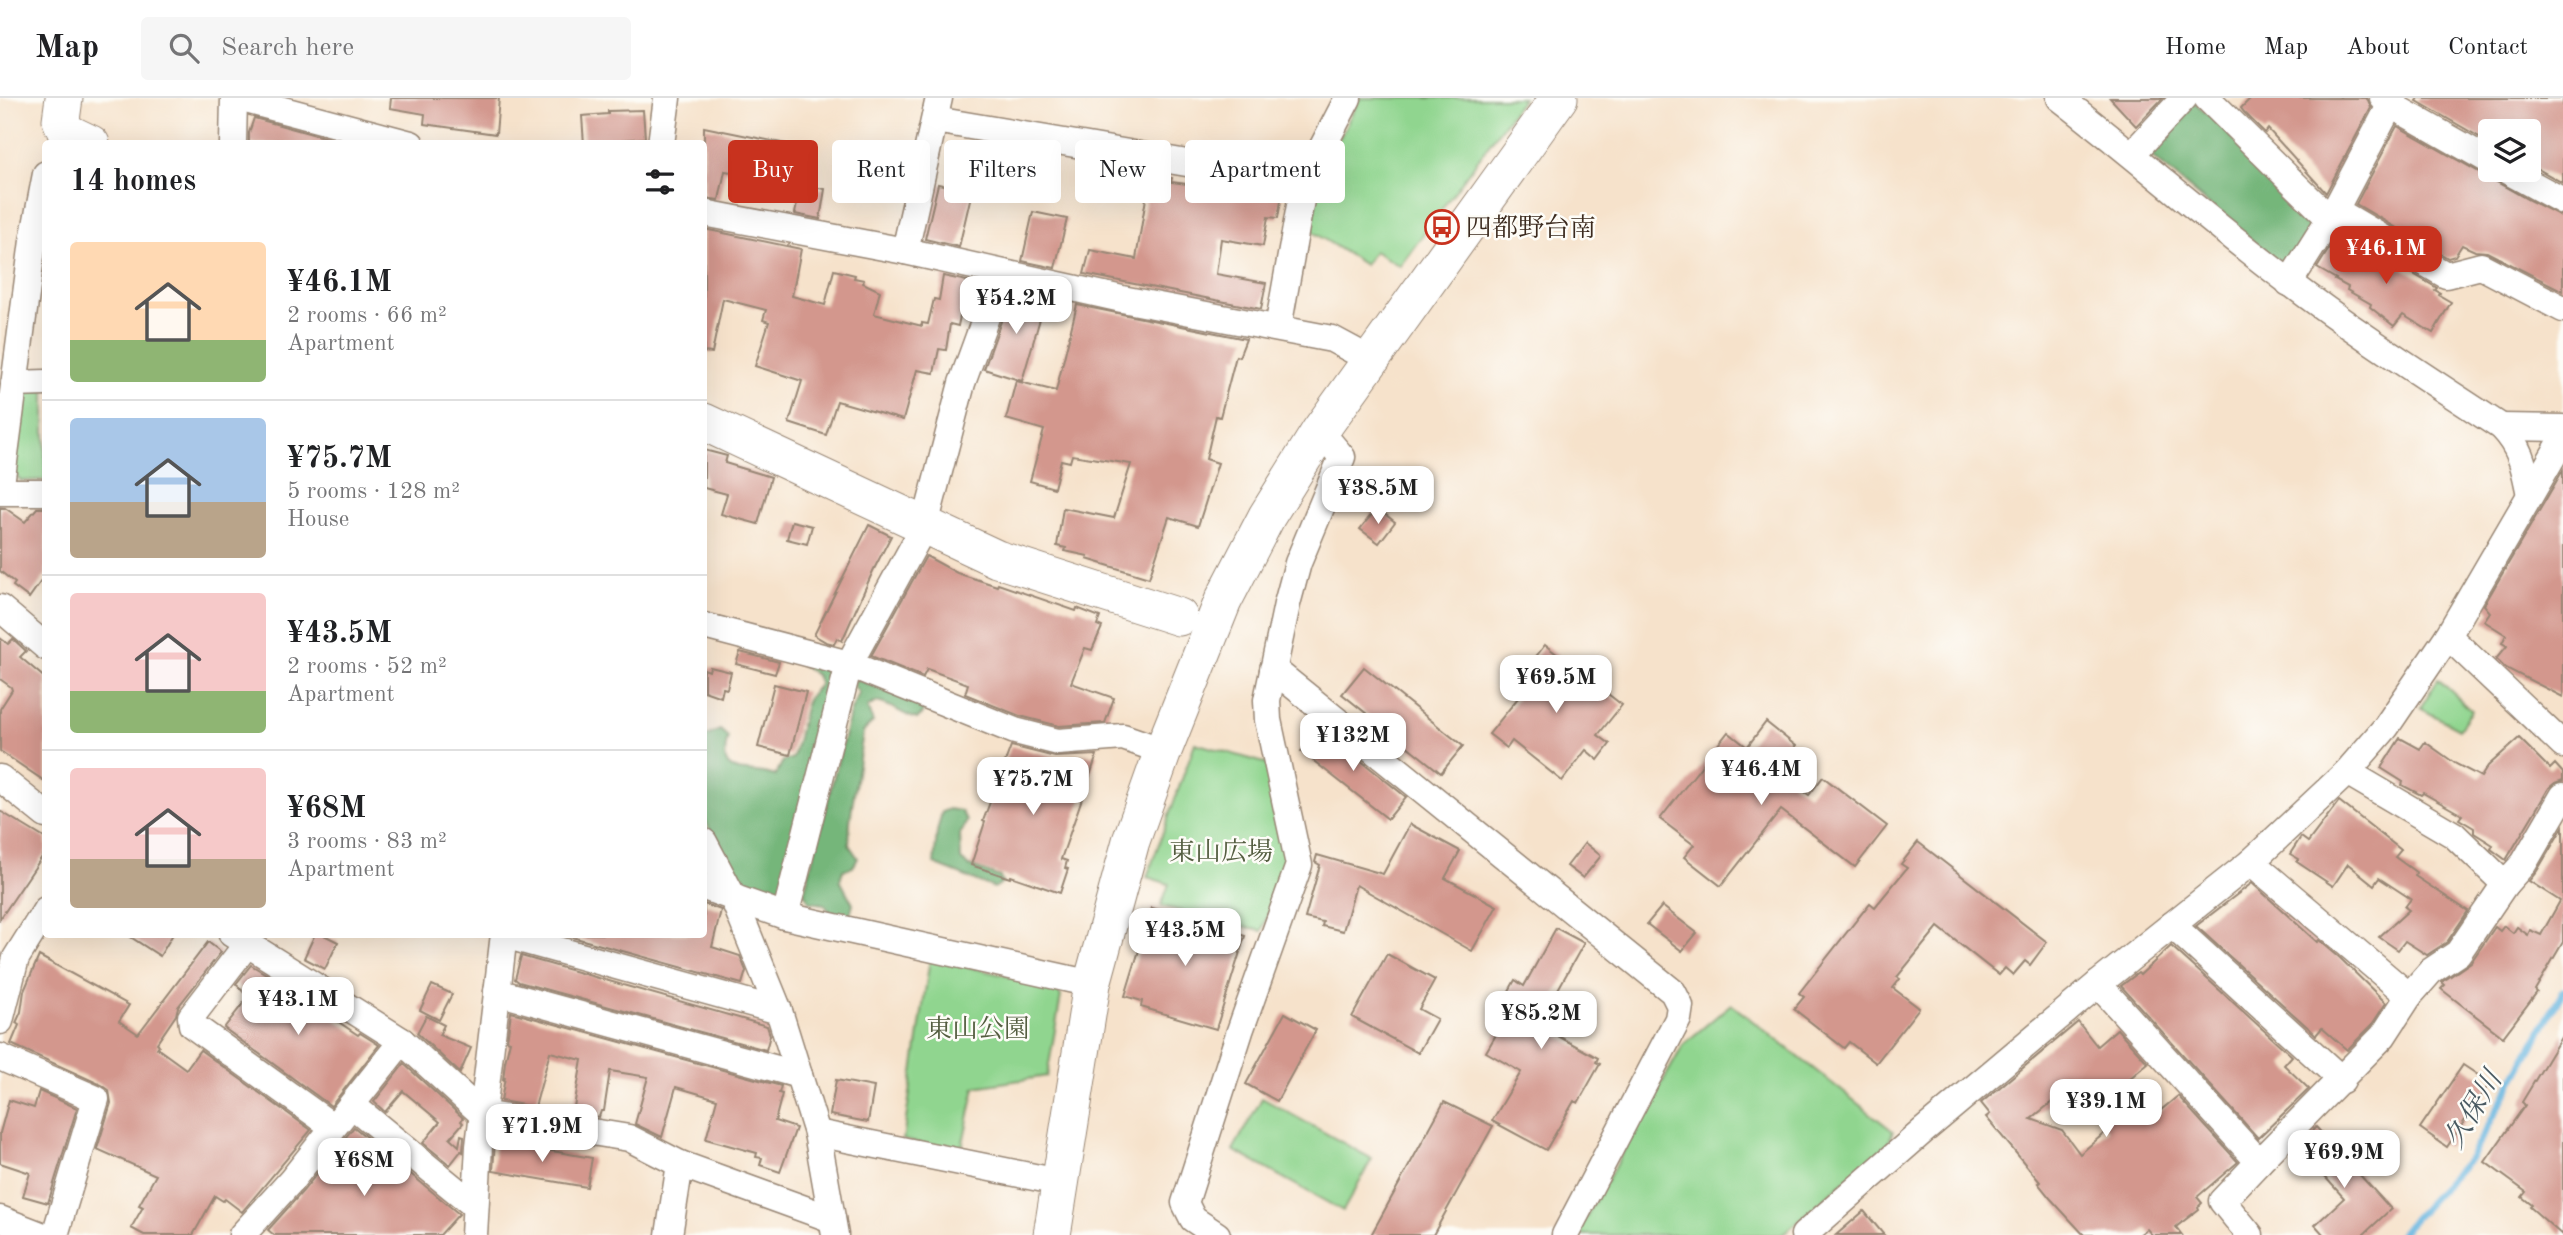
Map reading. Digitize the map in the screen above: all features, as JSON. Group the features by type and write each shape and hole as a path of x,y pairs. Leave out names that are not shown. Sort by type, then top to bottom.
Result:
{"street":[{"path":"233,140 236,98 396,140"},
{"path":"662,140 667,98"},
{"path":"1326,140 1348,98"},
{"path":"1052,1235 1092,984 1131,841 1163,751 1223,601 1267,516 1320,430 1559,98"},
{"path":"2060,98 2133,153 2290,283 2501,427 2514,441 2523,459 2530,495"},
{"path":"2133,153 2184,98"},
{"path":"2290,283 2332,214 2389,100 2478,154"},
{"path":"2223,104 2332,214 2446,275 2481,267 2563,309"},
{"path":"905,251 937,109 1185,159"},
{"path":"2530,182 2563,199"},
{"path":"1278,328 1300,203"},
{"path":"42,213 0,492 42,492"},
{"path":"707,214 905,251 1332,339 1371,360"},
{"path":"785,916 849,664 925,525 962,383 1002,273"},
{"path":"15,384 42,383"},
{"path":"707,423 997,559 1179,617"},
{"path":"2501,427 2563,428"},
{"path":"1217,1235 1193,1219 1185,1203 1240,1031 1299,865 1268,720 1267,700 1298,563 1342,457 1320,430"},
{"path":"1804,1235 2098,984 2251,862 2347,772 2386,727 2448,636 2563,439"},
{"path":"0,608 42,644"},
{"path":"707,627 849,664 1015,731 1058,742 1123,737 1163,751"},
{"path":"2448,636 2563,745"},
{"path":"1273,669 1673,992 1680,1006 1678,1019 1565,1235"},
{"path":"2347,772 2454,835 2505,884"},
{"path":"0,778 42,811"},
{"path":"2250,1235 2222,1201 2383,1036 2409,996 2431,971 2458,953 2505,884 2524,863 2563,796"},
{"path":"707,848 732,895 779,1011 817,1133 834,1227"},
{"path":"2251,862 2409,996"},
{"path":"707,888 785,916 1092,984"},
{"path":"0,1021 16,958 42,916"},
{"path":"2172,925 2342,1080"},
{"path":"474,1235 482,1114 504,938"},
{"path":"515,938 779,1011"},
{"path":"332,1126 192,1026 191,1017 239,939 402,1041 482,1114 629,1138 680,1164 834,1227"},
{"path":"2098,984 2259,1162"},
{"path":"497,992 799,1075"},
{"path":"242,1235 291,1181 402,1041"},
{"path":"0,1058 96,1099 55,1235"},
{"path":"352,1105 475,1206"},
{"path":"817,1133 1059,1182"},
{"path":"668,1235 680,1164"},
{"path":"0,1219 41,1235"}],"green space":[{"path":"1360,98 1523,98 1400,266 1374,251 1365,265 1305,227 1311,203 1345,203 1345,140 1338,140"},
{"path":"2190,98 2317,214 2291,262 2279,264 2144,150"},
{"path":"31,390 42,390 42,480 21,481 13,473 21,400"},
{"path":"800,664 835,672 785,892 774,901 748,897 733,881 707,824 707,736 720,730 728,737 725,751 730,767 775,776 783,761 793,758 807,699 820,684 816,675"},
{"path":"856,679 927,707 917,719 877,702 867,707 873,722 863,732 850,821 849,845 858,858 853,867 843,870 840,880 853,904 849,918 832,914 824,904 810,902 804,893 851,710 859,693 853,685"},
{"path":"2438,679 2472,711 2459,729 2420,708"},
{"name":"東山広場","path":"1195,743 1268,764 1286,865 1262,931 1161,906 1169,884 1147,877"},
{"path":"949,809 961,811 967,821 960,834 961,860 969,866 1000,877 1002,883 994,888 934,864 942,812"},
{"name":"東山公園","path":"930,958 1054,987 1061,996 1047,1076 975,1087 961,1152 903,1140"},
{"path":"1731,1004 1893,1131 1888,1144 1782,1235 1576,1235 1684,1044"},
{"path":"1262,1098 1372,1159 1343,1211 1233,1150"}],"building":[{"path":"391,98 499,98 496,134 424,124 425,114 390,108"},
{"path":"2110,98 2163,98 2136,126"},
{"path":"2251,98 2368,100 2371,108 2326,193 2268,129 2265,133 2244,112 2241,108"},
{"path":"2419,98 2563,98 2563,183 2541,171 2541,119 2478,119 2478,136 2417,101"},
{"path":"643,110 645,138 584,140 582,116 608,114 608,111"},
{"path":"254,118 334,140 249,140"},
{"path":"2397,126 2478,171 2478,182 2497,182 2563,217 2563,291 2487,252 2475,251 2462,245 2455,256 2448,258 2356,204"},
{"path":"704,127 767,140 728,140 728,172 725,171 719,200 707,198 707,140 704,140"},
{"path":"1171,182 1185,184 1185,203 1281,203 1278,218 1268,217 1263,246 1221,239 1216,274 1266,283 1261,309 1084,274 1090,250 1136,259 1145,203 1171,203"},
{"path":"938,184 944,185 944,203 969,203 959,247 925,239"},
{"path":"818,188 825,189 820,219 795,214 797,203 818,203"},
{"path":"1033,212 1067,219 1055,268 1022,261"},
{"path":"707,230 801,249 792,296 825,305 834,270 855,275 854,278 864,280 863,283 880,291 874,314 922,326 922,323 928,324 934,299 939,300 943,276 967,281 958,326 950,324 946,350 939,349 934,373 917,370 903,420 837,401 826,435 789,423 802,381 755,366 769,322 763,320 766,310 723,299 712,353 707,352"},
{"path":"2359,242 2437,288 2435,290 2439,295 2451,302 2433,333 2403,315 2394,326 2370,307 2371,304 2317,268 2332,244 2350,256"},
{"path":"1012,291 1046,298 1022,381 984,369"},
{"path":"1077,305 1246,339 1239,357 1236,356 1220,417 1216,416 1206,459 1218,463 1198,526 1169,517 1149,578 1087,559 1088,556 1065,551 1066,548 1057,546 1063,508 1114,518 1131,464 1072,455 1070,462 1061,460 1054,488 1030,481 1044,430 1006,419 1016,381 1056,391"},
{"path":"707,451 727,456 725,463 771,477 758,524 721,514 727,494 707,489"},
{"path":"2563,470 2563,697 2504,667 2496,659 2507,646 2502,643 2506,635 2484,621 2490,612 2484,605"},
{"path":"0,508 5,508 25,522 37,508 42,508 42,580 29,598 13,586 15,583 0,571"},
{"path":"1377,508 1395,522 1379,543 1360,529"},
{"path":"792,521 812,526 807,544 787,539"},
{"path":"869,525 891,536 842,641 837,638 834,644 826,642 814,635"},
{"path":"926,556 957,573 1100,617 1097,625 1102,627 1092,650 1085,648 1071,683 1114,698 1105,723 1059,726 1020,716 965,694 968,684 927,669 923,677 871,656"},
{"path":"0,638 8,644 13,639 26,651 20,657 42,676 42,779 0,751 0,709 12,690 0,679"},
{"path":"1545,645 1622,705 1598,735 1610,744 1598,760 1586,750 1562,781 1512,741 1507,748 1489,734 1518,698 1509,691"},
{"path":"740,652 779,662 775,674 736,664"},
{"path":"710,667 731,672 727,689 723,688 721,697 707,692 707,670"},
{"path":"1364,667 1463,746 1441,773 1342,694"},
{"path":"774,684 806,692 790,755 758,747"},
{"path":"1766,722 1796,746 1776,770 1809,795 1823,777 1887,826 1855,867 1781,810 1721,886 1684,857 1694,845 1660,819 1728,732 1747,747"},
{"path":"1319,727 1406,797 1388,819 1301,751"},
{"path":"2400,738 2420,749 2425,742 2456,764 2481,777 2488,766 2519,738 2550,769 2555,764 2563,773 2563,780 2549,788 2506,860 2491,849 2493,845 2474,833 2474,828 2459,819 2462,815 2423,793 2421,795 2402,785 2403,782 2381,768"},
{"path":"1011,746 1055,757 1097,755 1061,859 1067,861 1065,868 1068,869 1060,893 971,865 985,822 983,821"},
{"path":"2339,801 2401,850 2395,857 2417,873 2415,876 2468,911 2447,942 2427,955 2405,941 2398,950 2379,937 2409,910 2405,907 2411,899 2379,878 2374,885 2348,864 2333,886 2297,862 2299,859 2290,854 2301,837 2308,842"},
{"path":"0,811 42,837 42,857 0,919"},
{"path":"1410,824 1460,851 1445,878 1497,906 1472,951 1356,885 1343,931 1305,918 1320,865 1315,862 1317,855 1383,874"},
{"path":"2563,827 2563,942 2535,990 2537,992 2503,1037 2441,989 2445,985 2442,982 2471,962 2495,927 2500,931 2504,926 2513,933 2517,927 2528,935 2530,930 2541,935 2560,901 2529,881"},
{"path":"1918,842 2047,942 2030,965 2025,961 2013,975 2005,968 1999,975 1938,927 1897,977 1900,979 1893,988 1919,1008 1876,1063 1849,1042 1844,1048 1794,1009 1804,997 1799,993 1870,903 1875,907 1907,868 1901,864"},
{"path":"1585,843 1601,856 1583,878 1567,866"},
{"path":"2252,883 2317,942 2319,940 2340,958 2386,1003 2371,1026 2347,1050 2322,1028 2316,1035 2196,926"},
{"path":"707,905 721,910 712,947 740,956 746,971 742,984 575,938 707,938"},
{"path":"1662,906 1697,933 1682,951 1647,924"},
{"path":"1152,908 1245,936 1216,1029 1141,1007 1142,1001 1125,996"},
{"path":"1556,928 1584,943 1538,1025 1598,1058 1596,1062 1600,1064 1578,1103 1574,1101 1546,1150 1492,1121 1521,1072 1486,1052 1508,1014 1499,1009 1515,980 1524,986"},
{"path":"132,938 171,938 160,956"},
{"path":"313,938 330,938 338,942 325,969 304,958"},
{"path":"208,942 221,952 178,1007 176,1015 157,1043 157,1048 186,1069 200,1050 311,1130 242,1212 225,1199 223,1201 215,1196 193,1235 144,1235 131,1228 143,1207 139,1205 156,1175 97,1149 111,1103 109,1090 11,1044 19,1025 16,1023 21,1012 24,991 39,956 129,1005 119,1021 138,1034"},
{"path":"2171,946 2292,1056 2284,1065 2309,1089 2258,1138 2121,986 2138,973 2140,975"},
{"path":"1387,954 1435,980 1419,1009 1437,1019 1418,1053 1352,1017"},
{"path":"521,956 767,1026 770,1035 766,1050 519,982 515,979"},
{"path":"251,965 358,1035 360,1033 379,1045 331,1106 224,1028 248,997 236,984"},
{"path":"432,985 452,994 439,1020 420,1010"},
{"path":"511,1012 781,1086 779,1093 782,1094 775,1121 796,1128 780,1172 760,1165 762,1158 756,1157 757,1153 706,1139 717,1099 676,1087 662,1137 635,1124 648,1077 610,1071 604,1111 601,1111 599,1117 573,1113 582,1060 550,1052 535,1107 501,1101 510,1041 507,1040"},
{"path":"1285,1013 1316,1030 1277,1101 1246,1084"},
{"path":"426,1016 444,1025 439,1035 471,1048 460,1073 417,1033"},
{"path":"2078,1022 2097,1046 2117,1029 2148,1063 2122,1085 2149,1120 2178,1096 2238,1162 2197,1197 2202,1203 2199,1209 2176,1227 2182,1235 2152,1235 2147,1229 2139,1235 2084,1235 2050,1198 1986,1117 1990,1114 1981,1103","holes":["2073,1085 2108,1130 2080,1154 2062,1130 2031,1119"]},
{"path":"2563,1034 2562,1235 2530,1207 2532,1205 2522,1197 2526,1192 2485,1162 2525,1105 2522,1102"},
{"path":"404,1064 463,1118 463,1123 450,1138 459,1146 461,1135 464,1136 463,1152 461,1151 450,1165 423,1143 440,1122 403,1091 385,1112 374,1102"},
{"path":"2463,1065 2490,1083 2447,1147 2420,1128"},
{"path":"836,1080 874,1087 868,1122 830,1115"},
{"path":"39,1091 77,1108 48,1203 23,1196 30,1173 0,1163 0,1133 9,1100 34,1108"},
{"path":"1444,1102 1493,1126 1433,1235 1371,1235"},
{"path":"354,1127 459,1214 440,1235 274,1235 268,1230"},
{"path":"2316,1127 2391,1209 2363,1235 2324,1235 2315,1225 2344,1198 2297,1146"},
{"path":"495,1141 592,1158 587,1187 493,1171"},
{"path":"1864,1211 1884,1235 1836,1235"}],"waterway":[{"name":"久保川","path":"2399,1235 2471,1157 2563,991"}],"place":[{"name":"四都野台南","path":"1442,227"}]}
